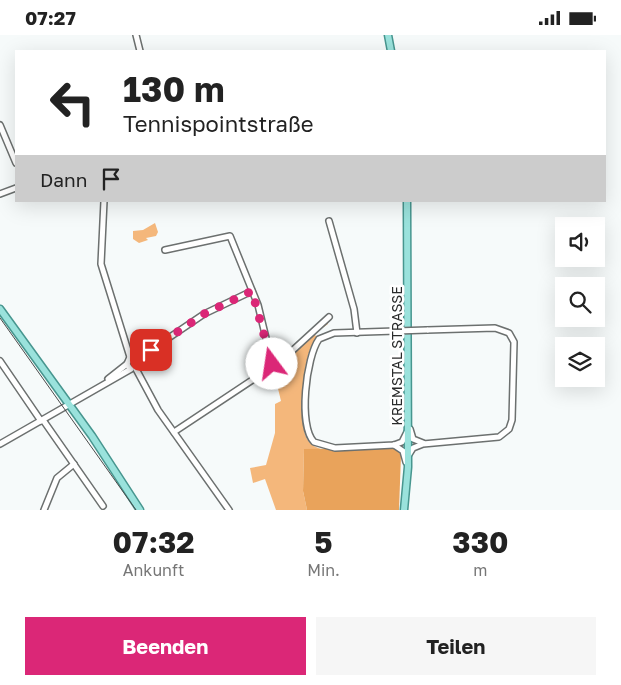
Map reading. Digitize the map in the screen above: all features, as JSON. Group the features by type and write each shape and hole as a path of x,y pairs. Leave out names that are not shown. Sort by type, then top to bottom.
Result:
{"main road":[{"path":"386,50 387,35"},
{"path":"387,35 391,50"},
{"path":"406,202 408,219"},
{"path":"408,219 412,202"},
{"name":"KREMSTAL STRASSE","path":"404,510 408,467 408,219"},
{"path":"0,309 69,407 92,436 140,510"}],"street":[{"path":"136,35 140,50"},
{"path":"0,125 15,161"},
{"path":"0,194 15,188"},
{"path":"104,202 101,255 104,274 130,357 131,368 229,510"},
{"path":"329,221 354,309 357,333"},
{"path":"165,251 230,236 252,291 273,367"},
{"path":"130,357 139,358 204,314 252,291"},
{"path":"174,432 247,382 273,367 329,317"},
{"path":"408,429 403,440 394,445 328,447 314,442 308,433 305,398 316,343 327,334 500,328 509,333 514,342 512,411 509,429 499,437 423,443 413,448 408,457"},
{"path":"0,444 69,407 104,383 141,364 139,358"},
{"path":"0,361 103,506"},
{"path":"408,421 414,439 423,443"},
{"path":"394,445 403,451 408,467"},
{"path":"44,510 57,478 74,464"}],"shaded area":[{"path":"155,223 158,232 156,236 146,238 148,240 139,243 133,239 133,231 143,230"},
{"path":"327,320 328,324 314,334 316,336 324,334 317,338 311,346 303,387 302,402 306,437 312,445 321,449 304,449 303,491 307,510 276,510 265,479 253,483 250,468 266,465 275,433 275,404 281,401 273,368"},
{"path":"395,448 401,455 399,510 307,510 303,491 304,449"}],"tram line":[{"path":"0,318 136,510"}],"route":[{"path":"151,350 204,314 252,291 258,305 272,364"}]}
